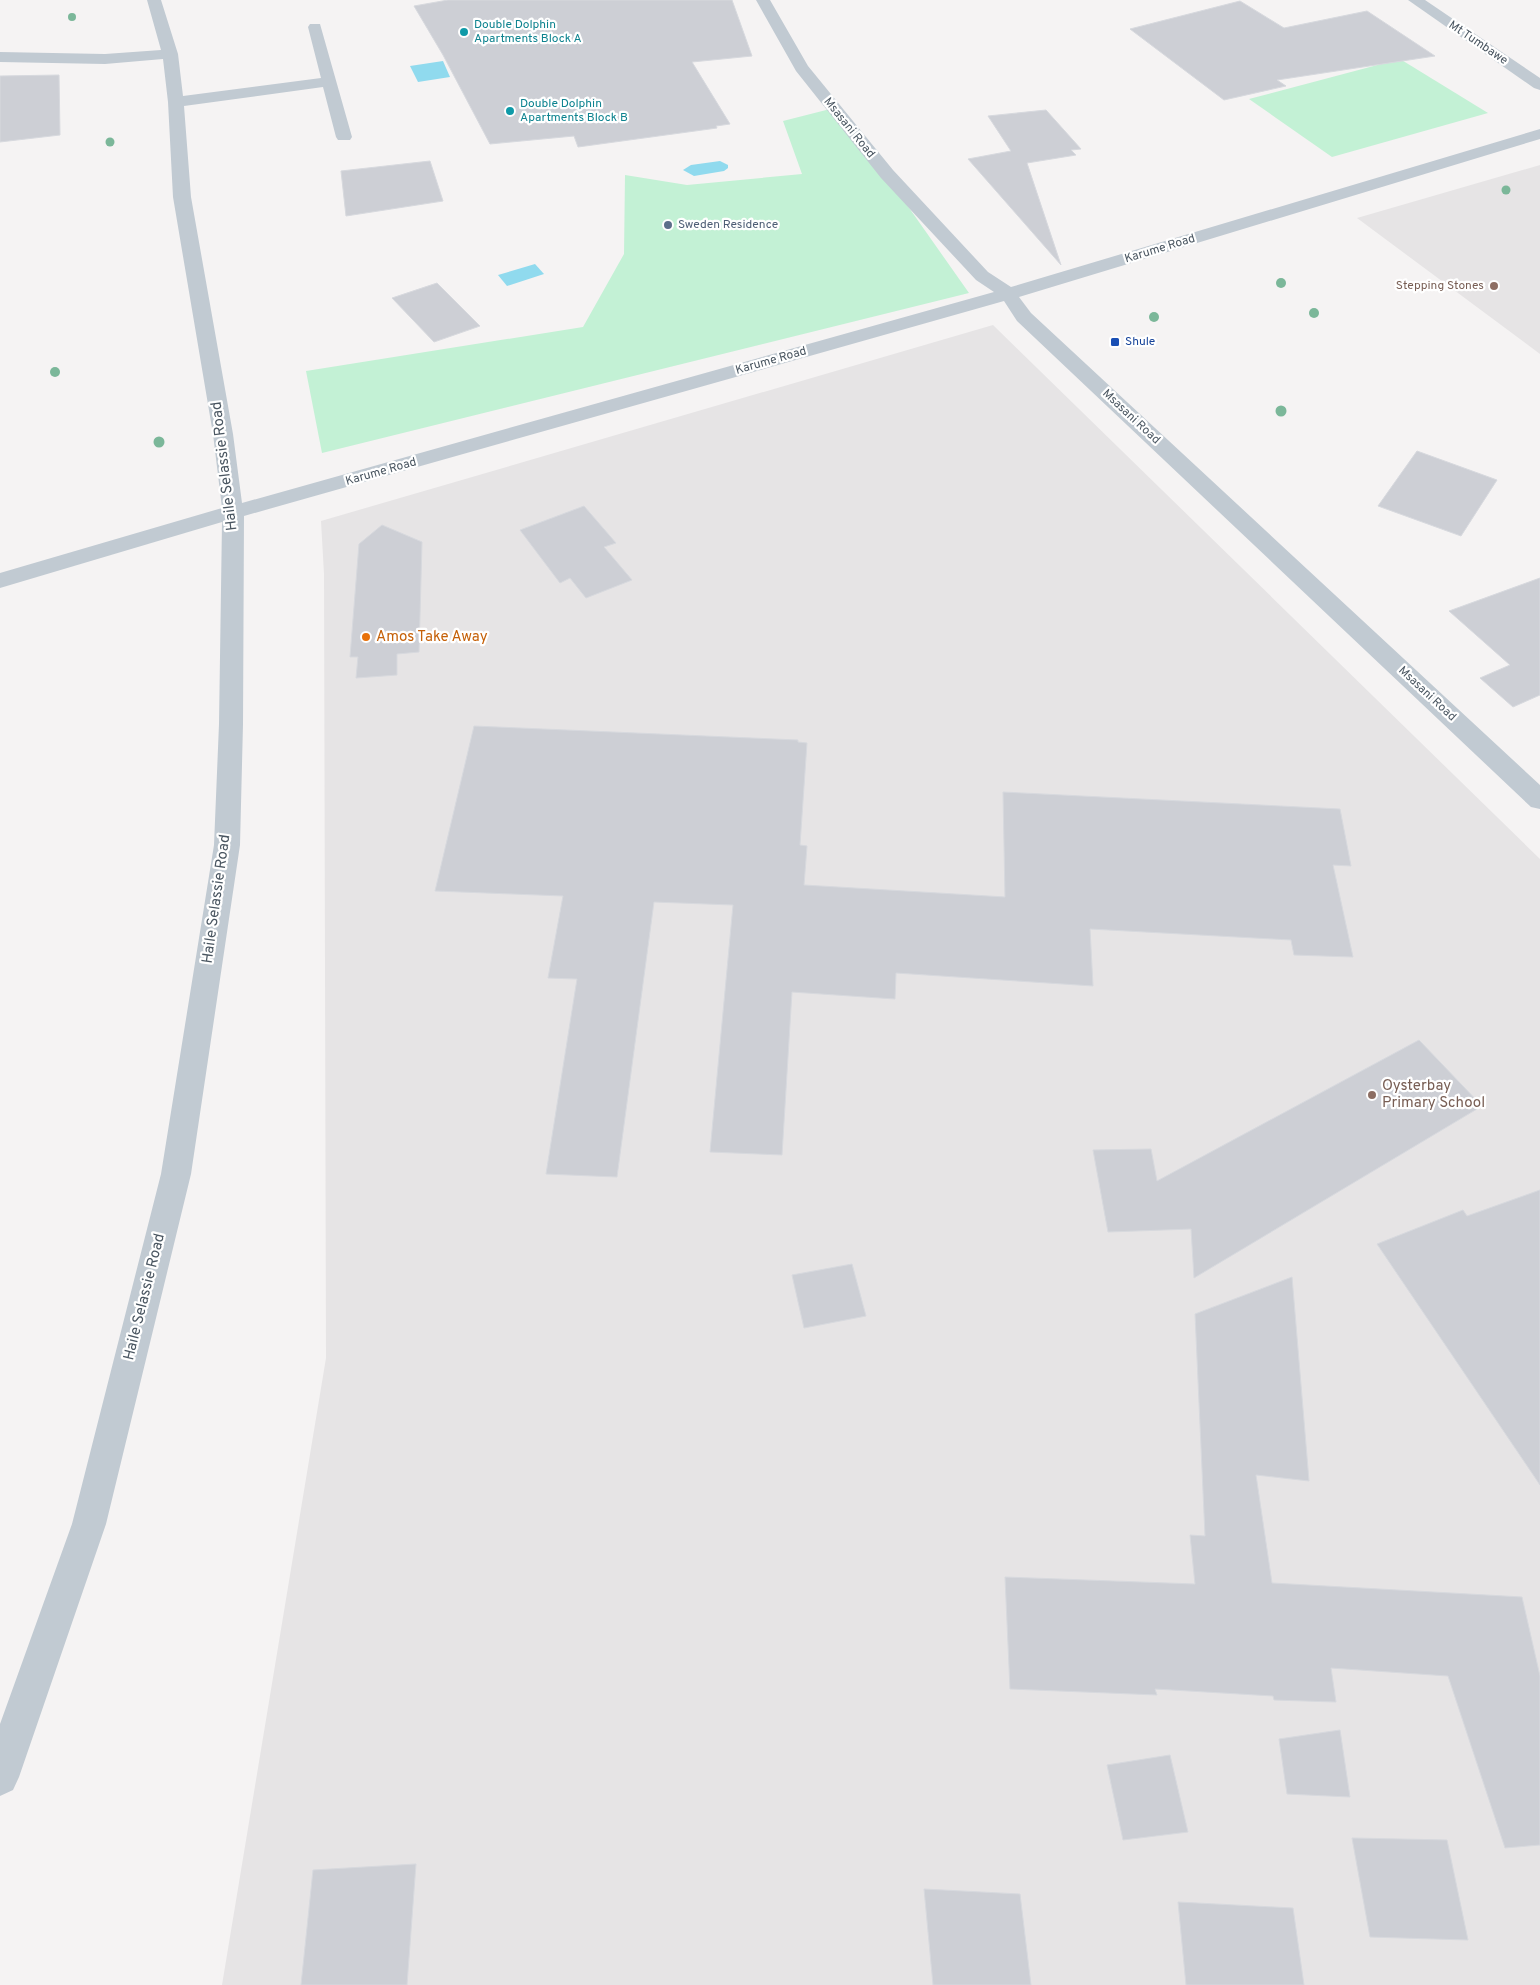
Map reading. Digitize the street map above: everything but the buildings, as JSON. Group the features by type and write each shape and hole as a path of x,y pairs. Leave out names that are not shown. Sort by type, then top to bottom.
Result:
{"street":[{"name":"Haile Selassie Road","path":"0,1777 89,1524 176,1174 227,845 231,724 233,512 223,434 182,197 176,102 170,54 154,0"},
{"name":"Msasani Road","path":"763,0 802,68 887,174 982,276 1008,294 1024,317 1540,800"},
{"name":"Mt Tumbawe","path":"1415,0 1540,85"},
{"path":"315,27 344,137"},
{"path":"0,57 105,59 170,54"},
{"path":"176,102 329,82"},
{"name":"Karume Road","path":"0,581 233,512 1008,294 1540,134"}],"shaded area":[{"name":"Stepping Stones","path":"1540,165 1540,354 1357,218"},
{"path":"993,325 1540,859 1540,1985 222,1985 326,1358 324,574 321,521"}],"green space":[{"path":"1400,59 1488,113 1332,157 1249,99"},
{"path":"838,107 969,293 322,453 306,371 583,327 624,254 625,175 687,185 802,174 783,121"}],"water":[{"path":"443,61 450,77 418,82 410,66"},
{"path":"720,161 728,165 728,168 724,171 694,176 683,170 691,165"},
{"path":"535,264 544,274 507,286 498,275"}],"place":[{"name":"Double Dolphin Apartments Block A","path":"464,32"},
{"name":"Double Dolphin Apartments Block B","path":"510,111"},
{"name":"Sweden Residence","path":"668,225"},
{"name":"Stepping Stones","path":"1494,286"},
{"name":"Shule","path":"1115,342"},
{"name":"Amos Take Away","path":"366,637"},
{"name":"Oysterbay Primary School","path":"1372,1095"}]}
